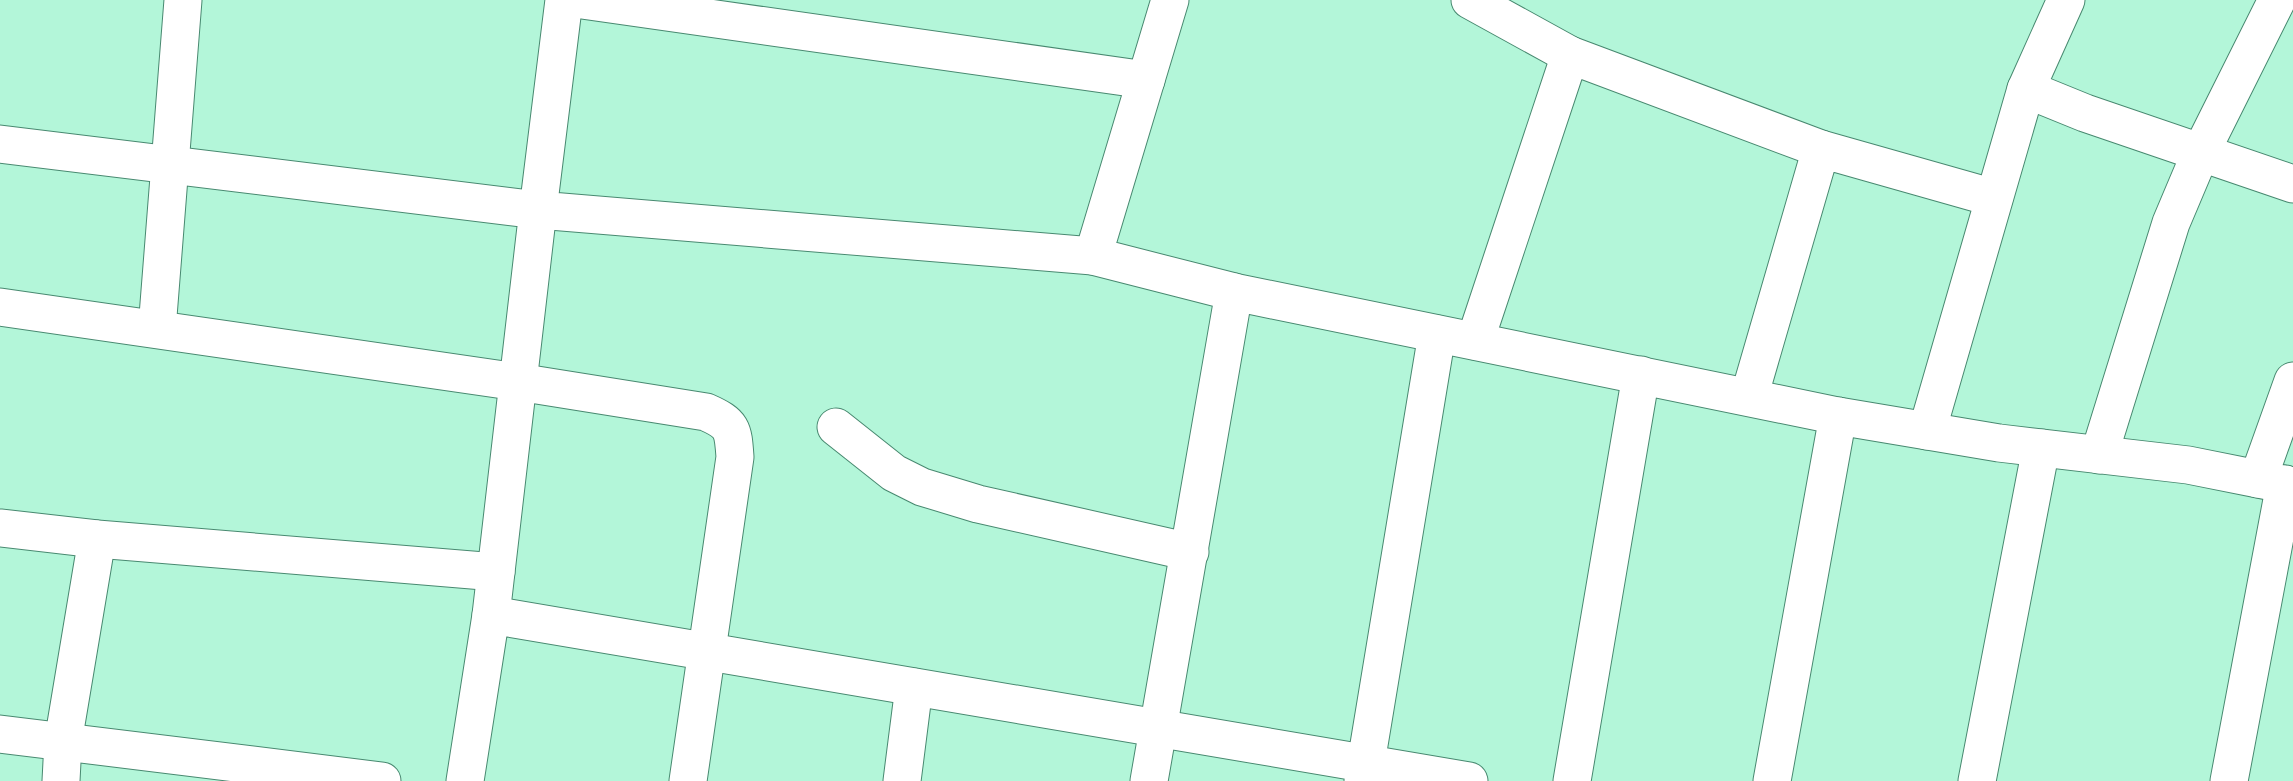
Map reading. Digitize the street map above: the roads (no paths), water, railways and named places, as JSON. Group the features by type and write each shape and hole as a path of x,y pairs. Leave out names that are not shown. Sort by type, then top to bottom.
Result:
{"street":[{"path":"157,329 183,0"},
{"path":"465,781 491,615 564,0"},
{"path":"582,0 1146,80"},
{"path":"1093,257 1170,0"},
{"path":"1471,0 1570,55 1821,149 1994,198"},
{"path":"1927,431 2026,89 2066,0"},
{"path":"2099,455 2171,223 2201,152 2277,0"},
{"path":"1475,341 1570,55"},
{"path":"2026,89 2085,113 2293,184"},
{"path":"0,144 538,210 1093,257 1234,292 1838,416 2041,448 2188,465 2279,483"},
{"path":"1749,397 1821,149"},
{"path":"1149,781 1234,292"},
{"path":"0,307 518,382 706,412 723,420 734,434 735,457 688,781"},
{"path":"1365,771 1437,334"},
{"path":"1572,781 1641,375"},
{"path":"2229,781 2279,483 2293,381"},
{"path":"1772,781 1838,416"},
{"path":"836,428 894,474 922,487 978,504 1189,552"},
{"path":"1977,781 2041,448"},
{"path":"0,528 97,539 496,572"},
{"path":"61,781 63,742 97,539"},
{"path":"491,615 1159,729 1365,771 1469,781"},
{"path":"902,781 914,687"},
{"path":"0,734 382,781"}]}
